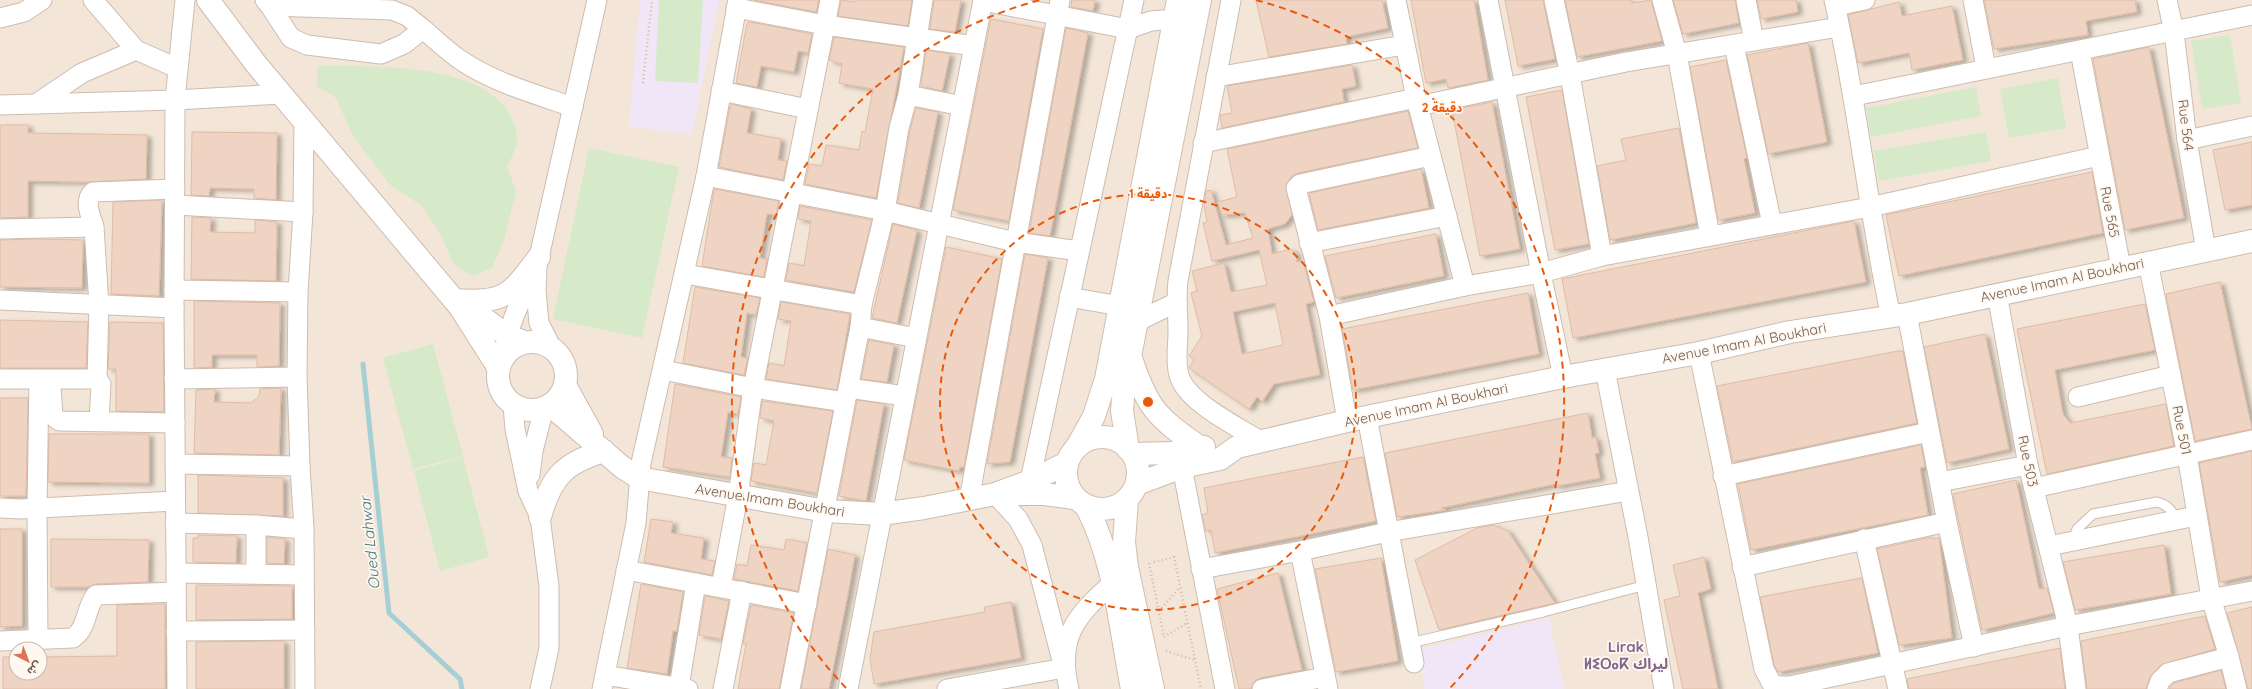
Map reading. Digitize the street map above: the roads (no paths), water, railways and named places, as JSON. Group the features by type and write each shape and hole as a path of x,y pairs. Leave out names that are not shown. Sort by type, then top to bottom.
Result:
{"street":[{"path":"0,18 15,7 32,8 42,0"},
{"path":"93,0 136,50 177,68"},
{"path":"177,689 174,379 175,100 185,0"},
{"path":"208,0 304,121 457,303 500,362"},
{"path":"538,262 536,291 539,323 551,346 559,354 564,363 566,374 565,385 557,400 547,406 533,410 522,409 513,405 505,398 499,388 497,378 500,362 516,345 515,338 538,262 597,0"},
{"path":"721,587 738,496 753,388 830,0"},
{"path":"790,689 826,511 846,395 860,327 862,305 885,211 900,128 908,95 922,0"},
{"path":"1030,481 1134,0"},
{"path":"1153,689 1127,567 1124,542 1137,465 1123,424 1122,399 1200,0"},
{"path":"1231,0 1178,280 1176,303 1178,374 1183,385 1190,394 1260,441"},
{"path":"1396,0 1404,45 1417,102 1464,286"},
{"path":"1488,0 1541,273 1563,377"},
{"path":"1554,0 1570,75 1602,256"},
{"path":"1662,0 1677,54 1710,236"},
{"path":"1746,0 1754,41"},
{"path":"1865,0 1835,3 1854,96 1870,207 1929,432 1974,647"},
{"path":"1973,0 1986,68"},
{"name":"Rue 564","path":"2167,0 2174,32 2187,140 2206,251"},
{"path":"848,689 881,514 983,1 1059,8 1128,29 1176,10"},
{"path":"267,3 314,3 392,10 407,16 460,60 497,81 573,107"},
{"path":"267,3 291,38 307,45 381,54 404,44 423,29"},
{"path":"696,583 683,688 604,682 636,523 639,478 706,176 737,4 825,24 974,46"},
{"path":"968,500 1059,8"},
{"path":"1132,689 1103,544 1081,502 1066,482 1072,455 1101,399 1176,10"},
{"path":"1854,96 2252,15"},
{"path":"1203,143 1417,102 1505,89 1626,62 1839,27"},
{"path":"1216,77 1404,45"},
{"path":"1734,45 1772,224"},
{"path":"36,104 82,73 136,50"},
{"name":"Rue 565","path":"2080,50 2122,268"},
{"path":"721,91 808,109"},
{"path":"0,104 175,100 282,94"},
{"path":"908,95 962,106"},
{"path":"304,121 303,212 298,292 297,376 304,529 305,689"},
{"path":"2187,140 2252,126"},
{"path":"1414,663 1388,532 1309,243 1296,190 1299,185 1431,156"},
{"path":"1329,316 1464,286 1541,273 1602,256 1870,207 2100,156"},
{"path":"706,176 885,211 1015,242 1079,250"},
{"path":"99,421 101,384 97,379 99,305 94,227 87,203 89,196 93,192 175,197 303,212"},
{"path":"1309,243 1446,216"},
{"path":"0,229 94,227"},
{"name":"Avenue Imam Al Boukhari","path":"1131,451 1171,453 1217,445 1237,447 1357,419 1563,377 1699,353 1790,332 1899,315 2252,241"},
{"path":"457,303 488,301 505,296 518,286 538,262"},
{"name":"Rue 501","path":"2148,262 2187,455 2196,516 2211,598 2237,689"},
{"path":"684,274 862,305"},
{"path":"0,300 99,305 298,292"},
{"name":"Rue 503","path":"1997,294 2028,465 2068,626 2076,689"},
{"path":"1069,297 1120,306"},
{"path":"457,303 515,338 551,346"},
{"path":"1136,322 1176,303"},
{"path":"860,327 916,338"},
{"path":"1699,353 1723,476 1764,669 1772,684 1790,686 2068,626 2252,591"},
{"path":"1130,354 1142,389 1158,415 1169,426 1201,448"},
{"path":"664,370 753,388 846,395 905,396"},
{"path":"1605,370 1646,585 1664,689"},
{"path":"2078,397 2171,375"},
{"path":"174,379 297,376"},
{"path":"0,379 97,379"},
{"path":"45,379 54,418 59,421 175,423"},
{"path":"38,639 37,508 45,379"},
{"path":"565,385 602,449"},
{"path":"513,405 515,429 528,491 540,518 549,586 549,648 540,689"},
{"path":"547,406 602,449 622,467 639,478"},
{"path":"528,491 533,451 547,406"},
{"path":"1723,476 1929,432"},
{"path":"1072,455 1094,438 1103,437 1112,439 1131,451"},
{"path":"2034,488 2252,440"},
{"name":"Avenue Imam Al Boukhari","path":"1132,492 1182,467 1220,459 1237,447"},
{"path":"540,518 547,496 565,468 581,458 602,449"},
{"name":"Avenue Imam Boukhari","path":"639,478 826,511 881,514 968,500 995,494 1030,481 1072,455"},
{"path":"175,464 300,466"},
{"path":"1940,482 2028,465"},
{"path":"1182,467 1225,689"},
{"path":"1201,568 1300,551 1388,532 1628,491"},
{"path":"1081,502 1101,510 1110,509 1132,492"},
{"path":"995,494 1018,519 1032,545 1070,689"},
{"name":"Avenue Imam Boukhari","path":"995,494 1032,494 1081,502"},
{"path":"0,508 37,508 175,501"},
{"path":"2049,546 2196,516"},
{"path":"1742,567 1947,522"},
{"path":"175,523 256,525 304,529"},
{"path":"256,525 256,573"},
{"path":"1864,539 1898,689"},
{"path":"1262,689 1327,683 1300,551"},
{"path":"626,570 807,604"},
{"path":"176,573 256,573 304,575"},
{"path":"1064,668 1067,646 1076,621 1090,603 1112,584"},
{"path":"723,689 742,591"},
{"path":"0,641 73,638 78,634 96,595 176,592"},
{"path":"176,631 305,630"},
{"path":"2157,689 2160,681 2168,673 2229,657"},
{"path":"947,689 990,685 1064,668"}],"lane":[{"path":"1410,643 1544,612 1646,585"}],"waterway":[{"name":"Oued Lahwar","path":"363,364 389,613 460,679 462,689"}],"district":[{"name":"Lirak ⵍⵉⵔⴰⴽ ليراك","path":"1626,656"}]}
